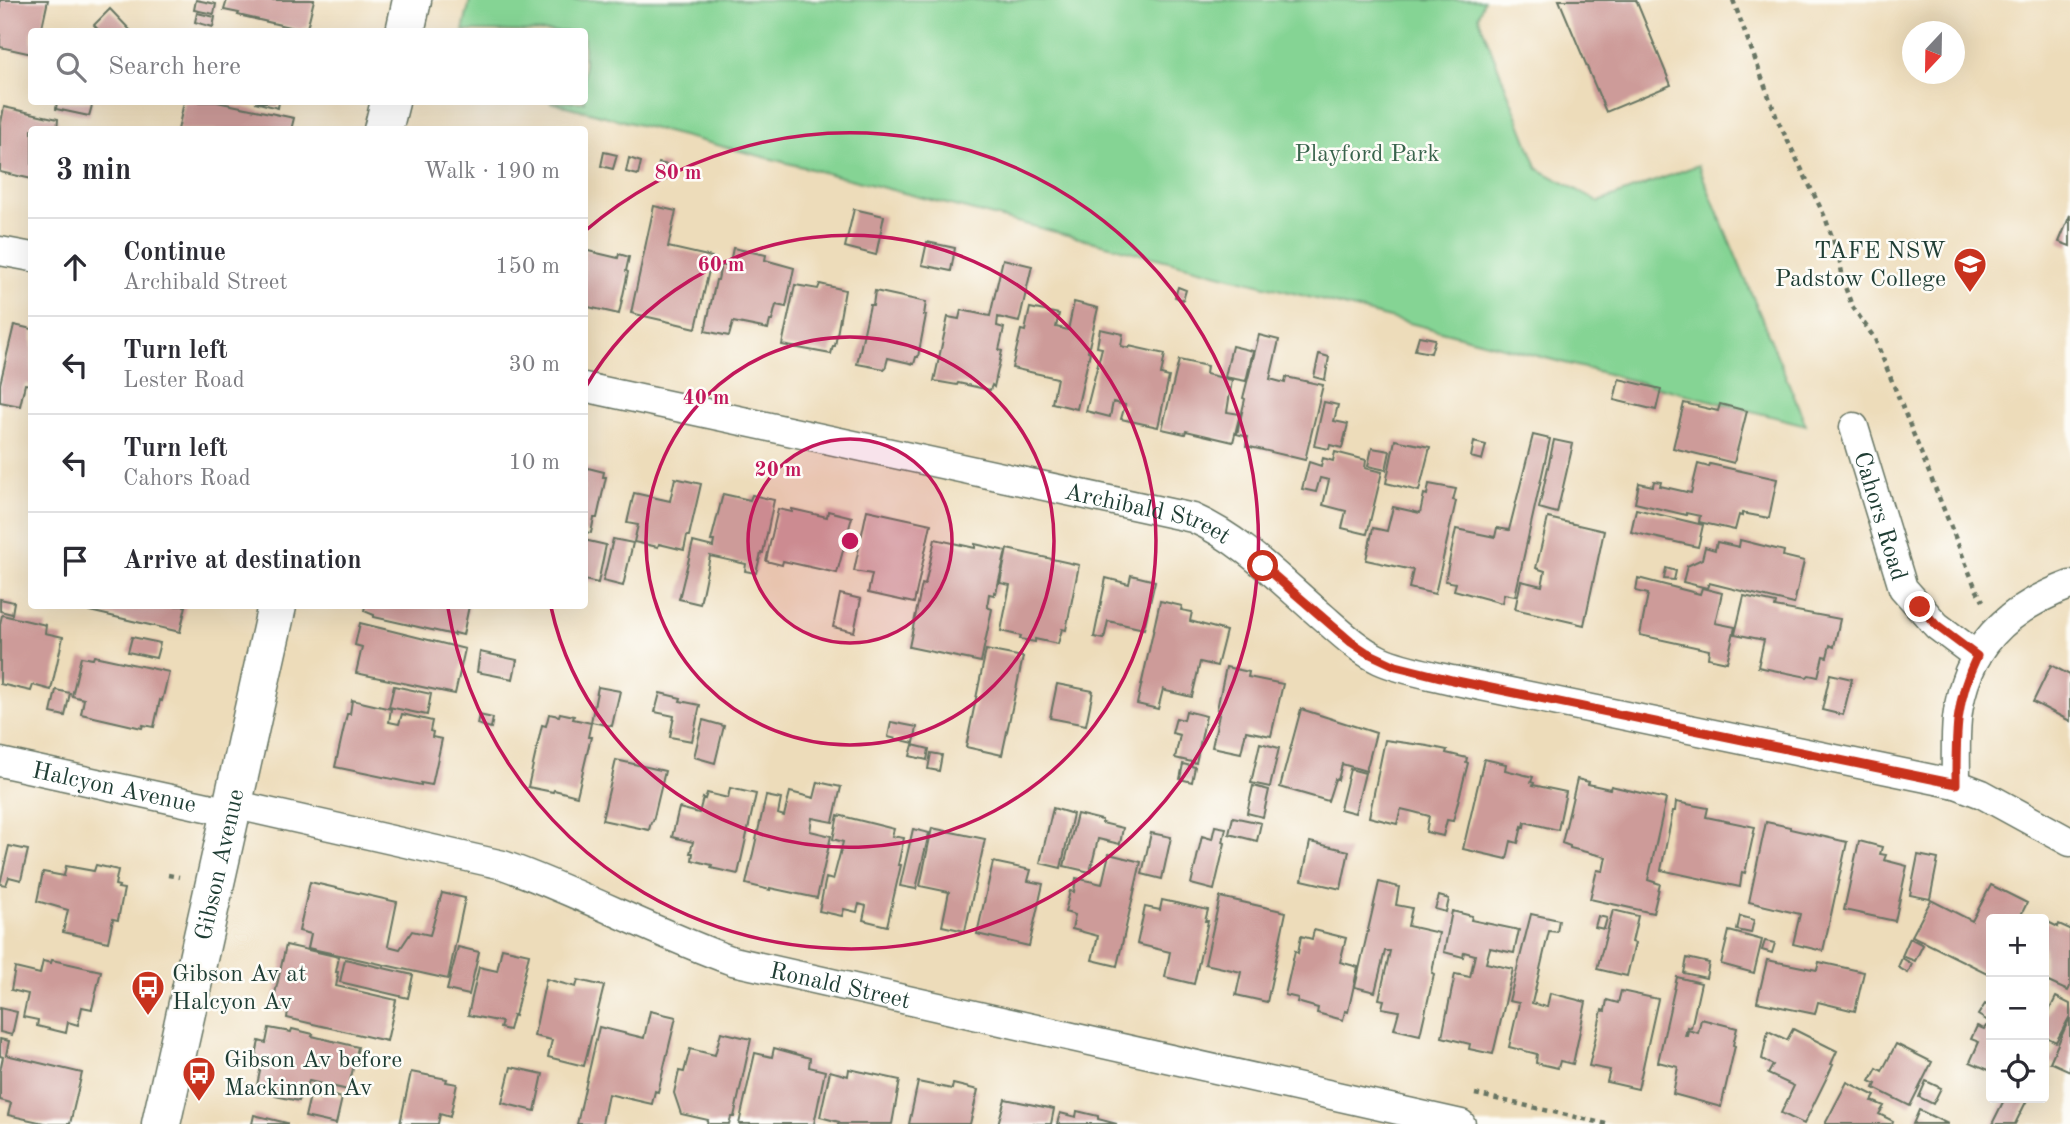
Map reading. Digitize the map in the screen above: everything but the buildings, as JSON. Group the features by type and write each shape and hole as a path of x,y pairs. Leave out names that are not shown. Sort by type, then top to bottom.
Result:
{"main road":[{"path":"406,28 412,0"},
{"path":"384,126 389,105"},
{"name":"Gibson Avenue","path":"161,1124 276,609"}],"street":[{"path":"0,250 28,256"},
{"name":"Archibald Street","path":"588,388 1182,515 1209,525 1223,534 1351,642 1380,660 1396,666 1452,680 1956,784 1982,794 2070,842"},
{"name":"Cahors Road","path":"1854,427 1903,588 1937,626 1977,656"},
{"path":"1956,784 1957,717 1968,675 1977,656 1999,627 2029,603 2070,585"},
{"name":"Halcyon Avenue","path":"0,762 231,808"},
{"name":"Ronald Street","path":"231,808 503,865 733,961 1461,1124"}],"path":[{"path":"1733,0 1778,121 1825,218 1852,306 1875,339 1976,589 1999,627"},
{"path":"1472,1094 1605,1124"}],"green space":[{"name":"Playford Park","path":"470,0 1484,0 1478,16 1538,169 1599,202 1698,165 1806,425 562,105 588,105 588,28 464,28"}],"place":[{"name":"TAFE NSW Padstow College","path":"1970,294"},
{"name":"Gibson Av at Halcyon Av","path":"148,1017"},
{"name":"Gibson Av before Mackinnon Av","path":"199,1103"}],"route":[{"path":"1263,566 1351,642 1380,660 1396,666 1452,680 1956,784 1957,717 1961,696 1977,656 1937,626 1920,607"}]}
